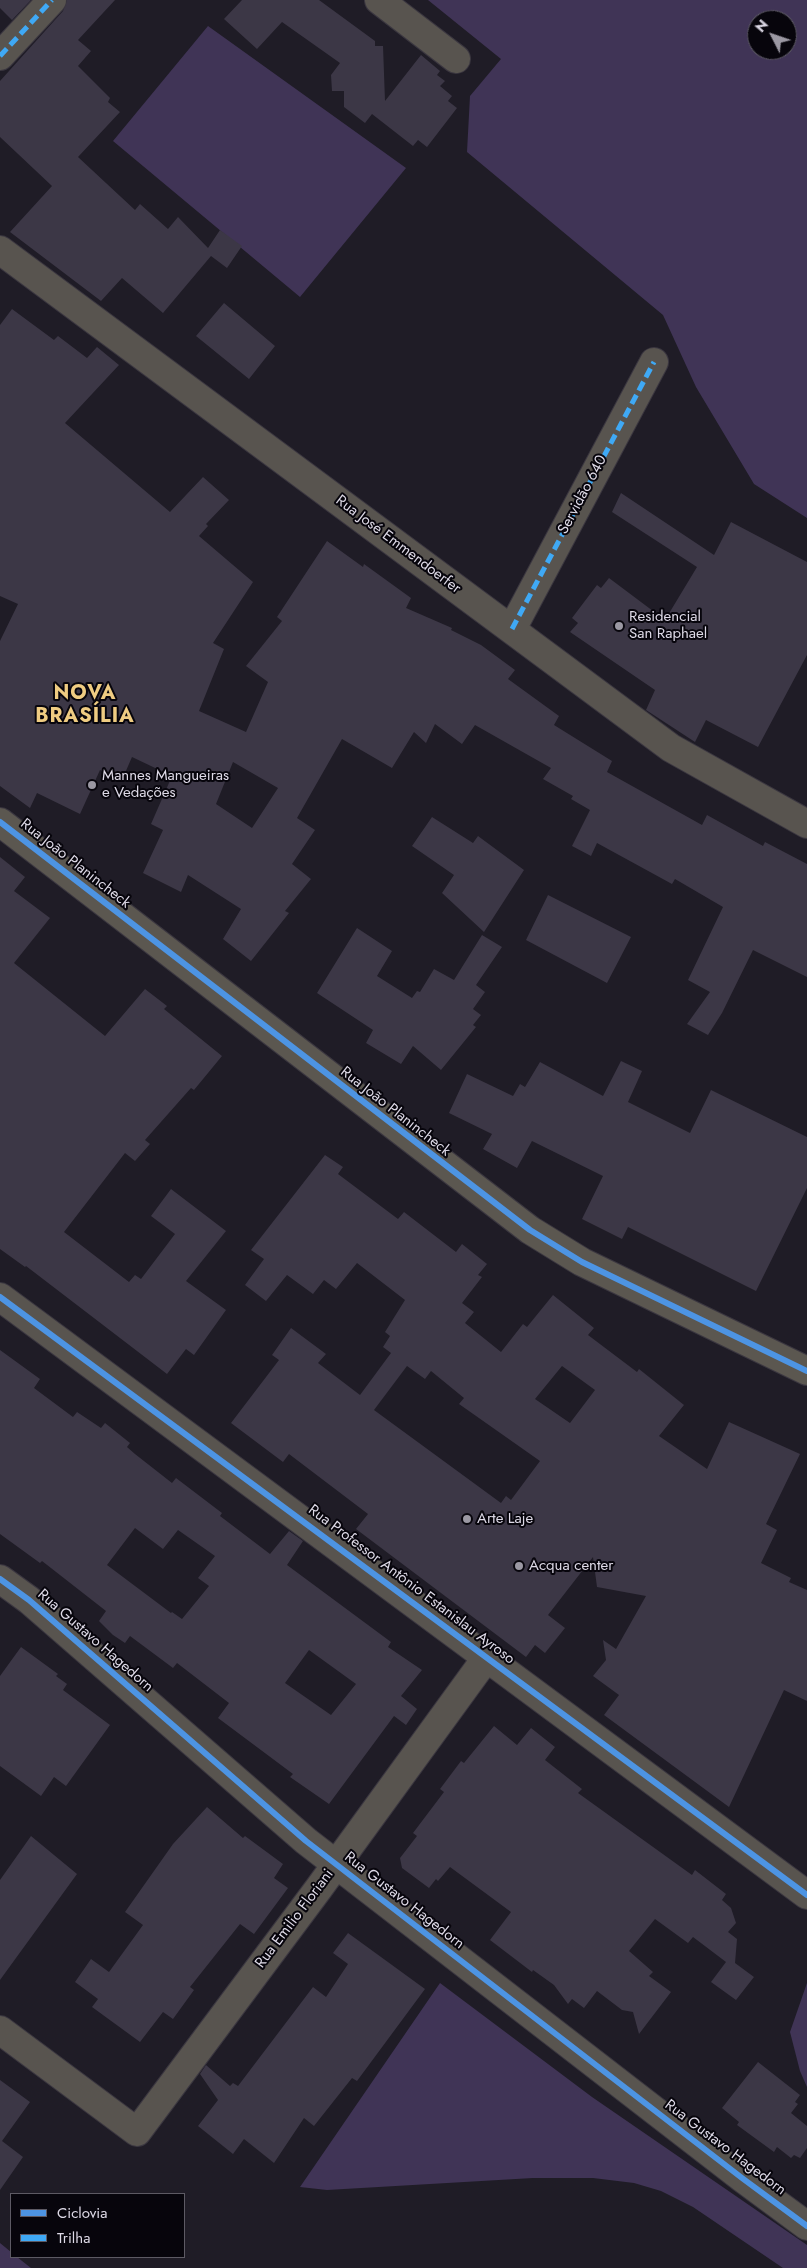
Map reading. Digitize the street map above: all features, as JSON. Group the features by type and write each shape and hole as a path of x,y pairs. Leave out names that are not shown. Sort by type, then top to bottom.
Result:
{"main road":[{"name":"Rua João Planincheck","path":"0,822 530,1230 582,1262 807,1371"}],"street":[{"path":"0,56 52,0"},
{"path":"379,0 456,59"},
{"name":"Rua José Emmendoerfer","path":"0,250 671,748 807,824"},
{"name":"Servidão 640","path":"512,629 654,362"},
{"name":"Rua Professor Antônio Estanislau Ayroso","path":"0,1296 807,1895"},
{"name":"Rua Gustavo Hagedorn","path":"0,1579 29,1600 336,1865 807,2226"},
{"name":"Rua Emilio Floriani","path":"0,2030 137,2132 336,1865 487,1657"}],"shaded area":[{"path":"428,0 807,0 807,518 754,484 696,387 663,315 467,152 470,96 501,59"},
{"path":"208,26 406,168 300,297 113,141"},
{"path":"440,1983 592,2097 807,2245 807,2268 783,2268 693,2207 661,2191 634,2183 593,2178 533,2178 327,2190 300,2187"},
{"path":"807,1983 807,2087 800,2071 790,2032"},
{"path":"0,2243 10,2251 10,2258 18,2258 31,2268 0,2268"}],"building":[{"path":"0,0 31,0 12,20 0,8"},
{"path":"67,0 115,0 78,40 91,51 78,66 110,98 108,102 120,112 78,157 135,210 140,204 168,229 178,217 208,248 220,230 242,246 227,268 211,256 163,313 122,278 101,301 10,232 52,186 0,137 0,81 63,11"},
{"path":"242,0 319,0 375,41 375,46 383,46 385,101 421,55 440,71 437,75 445,81 440,86 452,96 448,101 457,108 427,147 418,140 413,146 372,114 365,123 344,107 344,91 332,91 331,75 340,63 282,22 257,49 224,19"},
{"path":"224,303 275,346 249,379 196,336"},
{"path":"12,309 54,340 58,336 87,358 97,347 119,365 65,423 170,512 203,477 229,500 206,524 208,526 199,536 253,582 213,643 224,649 199,711 246,732 268,682 246,666 282,621 277,617 327,541 363,567 364,564 411,598 406,608 452,628 451,630 481,645 515,670 508,679 559,716 554,725 612,761 607,772 702,825 707,815 763,846 765,842 807,864 807,977 753,950 722,1013 708,1035 687,1024 710,992 688,980 723,907 675,879 672,884 597,843 591,856 572,846 590,810 571,799 573,796 543,779 551,768 475,725 462,744 435,724 426,743 414,732 392,768 342,739 297,818 315,830 292,864 311,879 285,911 289,913 251,961 223,939 241,909 188,875 181,892 143,873 163,830 151,824 172,776 132,757 122,780 100,770 80,814 37,793 30,808 0,786 0,641 18,604 0,596 0,325","holes":["233,762 278,788 252,828 216,804"]},
{"path":"621,493 714,555 731,522 807,562 807,655 758,747 706,720 695,742 646,710 655,690 570,632 578,623 572,618 597,585 601,588 609,578 665,620 697,567 612,512"},
{"path":"432,817 473,843 478,836 524,870 484,932 442,893 454,875 412,846"},
{"path":"0,857 25,877 14,891 50,918 14,963 105,1036 145,989 167,1006 164,1009 222,1056 194,1090 191,1088 145,1140 150,1144 135,1161 125,1153 64,1232 129,1282 135,1275 141,1279 175,1234 151,1216 171,1189 226,1231 186,1281 226,1310 194,1355 186,1349 167,1374 26,1266 0,1249"},
{"path":"548,895 631,937 607,983 526,940"},
{"path":"357,928 392,951 377,976 412,998 417,991 420,992 434,969 454,980 482,935 502,947 476,985 485,992 473,1009 481,1015 473,1025 476,1027 441,1070 413,1046 401,1064 366,1043 373,1030 317,993"},
{"path":"621,1061 642,1071 628,1102 690,1133 711,1090 807,1137 807,1188 756,1291 628,1227 622,1239 582,1219 603,1176 532,1141 517,1168 483,1149 492,1134 449,1113 467,1074 513,1096 520,1084 525,1087 540,1062 603,1096"},
{"path":"325,1155 343,1167 338,1174 398,1219 404,1212 456,1252 462,1244 487,1264 478,1275 482,1277 462,1303 474,1312 465,1323 501,1352 523,1324 527,1327 553,1295 594,1328 588,1335 637,1372 639,1369 684,1405 659,1436 707,1469 729,1422 800,1454 766,1524 777,1530 761,1563 791,1578 789,1582 807,1590 807,1701 784,1690 729,1807 604,1715 619,1695 593,1676 606,1660 603,1640 616,1649 646,1596 597,1587 593,1557 548,1615 565,1628 545,1653 535,1645 526,1657 356,1529 368,1514 289,1454 283,1462 231,1423 279,1360 272,1355 291,1328 326,1354 318,1363 360,1395 391,1353 383,1347 390,1336 385,1332 405,1300 357,1263 336,1289 324,1280 313,1294 287,1275 266,1301 245,1285 264,1259 251,1250","holes":["407,1366 425,1379 431,1371 464,1398 459,1404 540,1461 511,1500 506,1496 501,1503 374,1410","562,1366 595,1390 570,1423 535,1399"]},
{"path":"0,1350 40,1379 34,1388 73,1417 77,1412 101,1428 105,1423 130,1443 127,1447 135,1454 172,1483 176,1478 222,1513 220,1516 270,1554 289,1531 303,1541 287,1565 391,1642 388,1647 422,1670 401,1696 417,1709 406,1725 394,1716 329,1804 290,1777 293,1774 218,1718 229,1703 177,1663 173,1668 130,1636 125,1643 113,1635 99,1621 106,1611 42,1561 40,1563 0,1534","holes":["135,1528 163,1549 178,1530 215,1556 198,1578 209,1586 182,1619 171,1613 107,1565","309,1650 356,1684 331,1715 285,1683"]},
{"path":"21,1647 58,1674 56,1676 67,1684 63,1690 110,1725 66,1786 54,1777 41,1796 0,1766 0,1676"},
{"path":"494,1726 517,1745 531,1728 555,1747 545,1760 582,1789 578,1793 692,1875 695,1870 726,1894 722,1900 731,1908 736,1923 728,1932 737,1939 735,1963 754,1977 736,2000 711,1982 726,1962 693,1937 688,1943 655,1919 629,1951 653,1972 649,1976 671,1992 639,2034 633,2012 622,2010 597,1991 584,2008 572,1999 568,2004 554,1985 533,1970 532,1972 490,1940 511,1912 450,1867 429,1888 402,1868 400,1858 417,1836 413,1833 444,1792 440,1789 461,1761 464,1763"},
{"path":"207,1807 243,1838 245,1836 283,1864 274,1878 288,1888 254,1934 240,1924 190,1987 194,1990 173,2019 163,2012 140,2042 92,2007 98,1999 75,1982 91,1959 109,1972 143,1925 125,1912 173,1844"},
{"path":"31,1836 77,1874 0,1980 0,1880"},
{"path":"348,1933 425,1989 357,2081 352,2078 314,2126 304,2118 274,2163 244,2139 233,2154 198,2126 218,2100 200,2074 206,2065 230,2086 233,2083 238,2086 313,1987 326,1997 348,1964 333,1953"},
{"path":"758,2062 800,2095 795,2102 798,2104 791,2113 807,2126 807,2148 800,2158 794,2155 791,2158 777,2147 774,2152 737,2125 739,2122 722,2108"},
{"path":"0,2080 30,2102 2,2141 23,2157 0,2190"}],"marked path":[{"path":"0,56 52,0"},
{"path":"512,629 654,362"}],"cycle path":[{"path":"0,822 530,1230 582,1262 807,1371"},
{"path":"0,1297 807,1895"},
{"path":"0,1579 29,1600 306,1841 742,2178 807,2226"}],"place":[{"name":"Residencial San Raphael","path":"619,626"},
{"name":"Mannes Mangueiras e Vedações","path":"92,785"},
{"name":"Arte Laje","path":"467,1519"},
{"name":"Acqua center","path":"519,1566"}],"district":[{"name":"NOVA BRASÍLIA","path":"85,706"}]}
